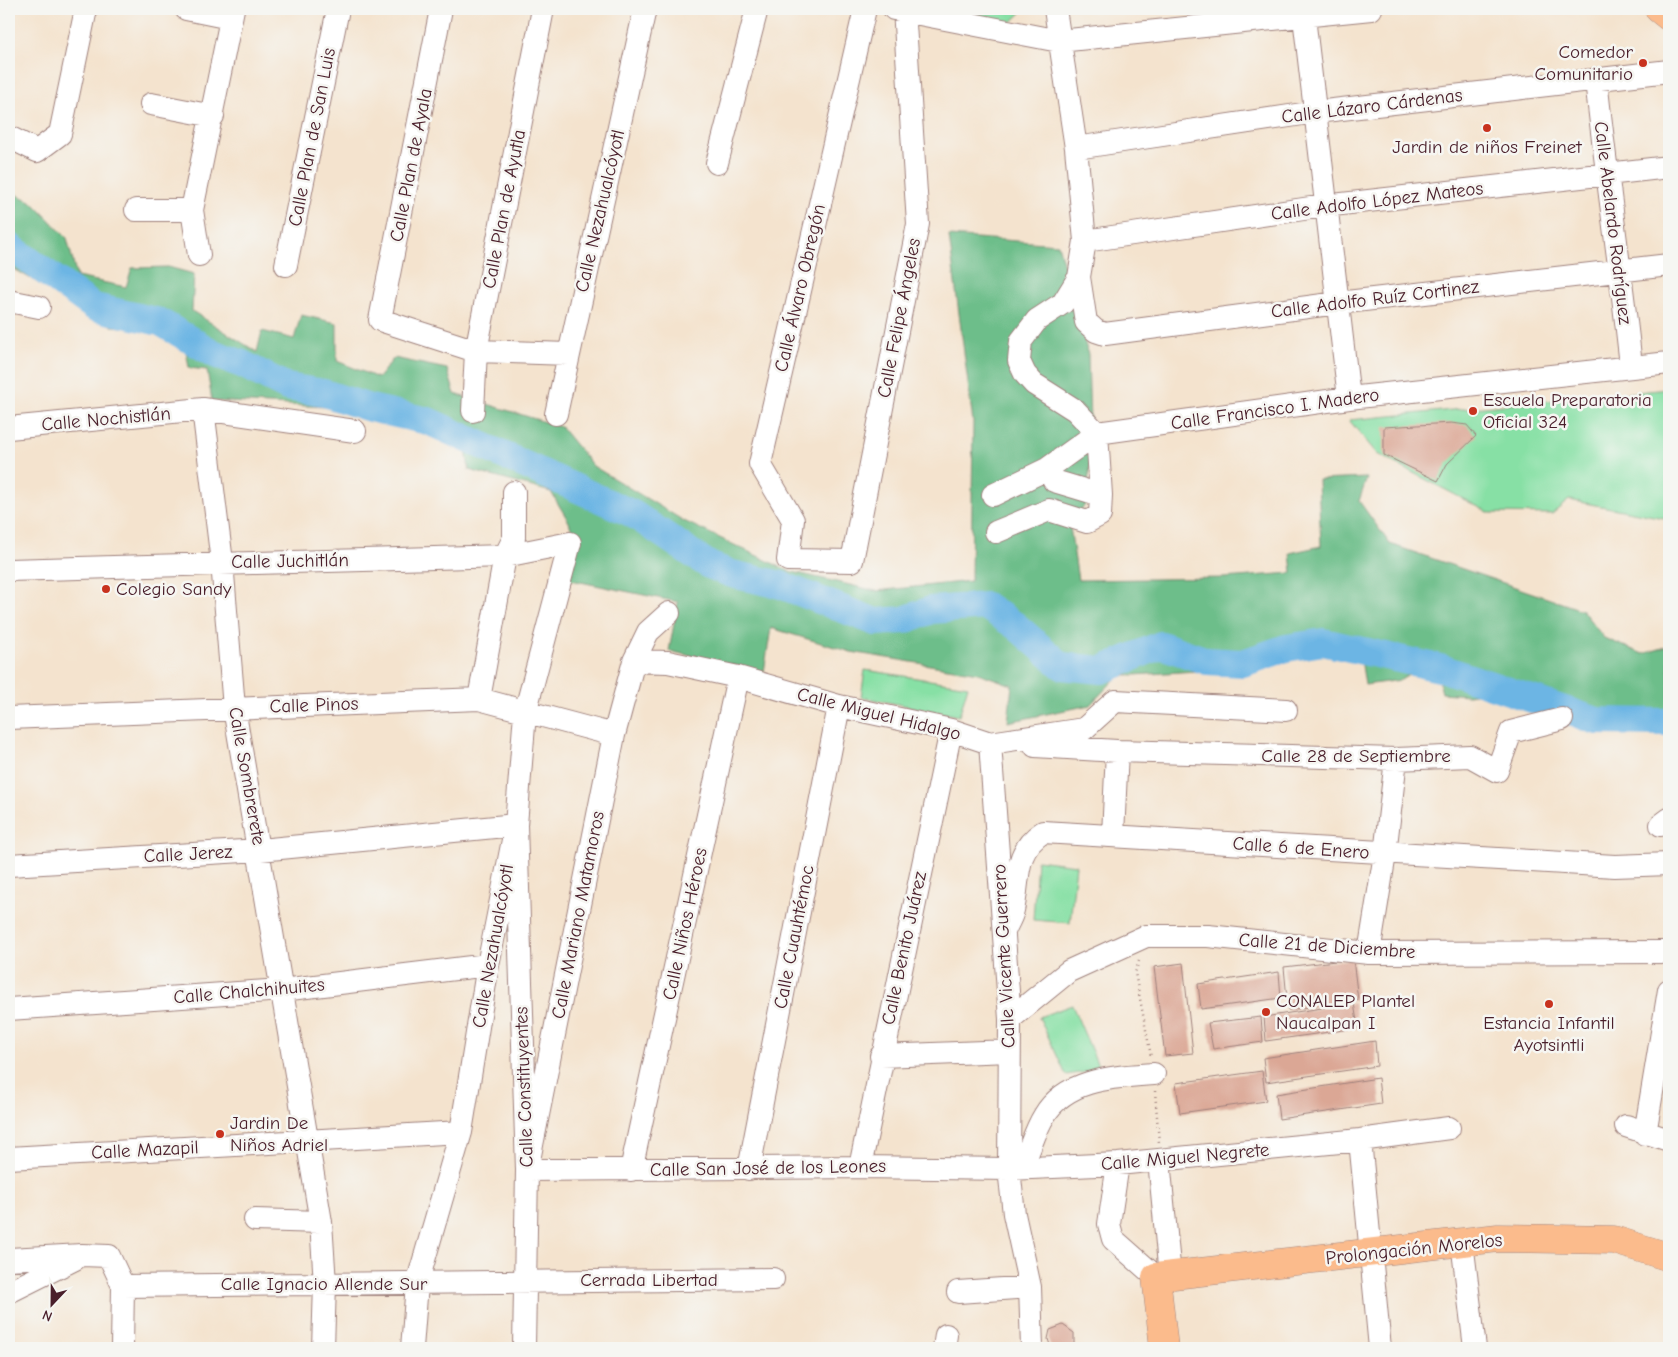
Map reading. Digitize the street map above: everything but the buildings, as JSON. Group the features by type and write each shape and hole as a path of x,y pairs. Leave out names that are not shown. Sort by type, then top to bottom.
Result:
{"main road":[{"path":"1659,9 1669,17"},
{"name":"Prolongación Morelos","path":"1163,1276 1498,1238 1614,1240 1669,1257"},
{"path":"1163,1276 1164,1348"}],"street":[{"path":"9,137 37,151 60,134 86,9"},
{"path":"186,9 231,14 192,210 199,255"},
{"name":"Calle Plan de San Luis","path":"286,265 338,9"},
{"name":"Calle Plan de Ayala","path":"441,9 380,320 476,351"},
{"name":"Calle Plan de Ayutla","path":"474,411 476,351 543,9"},
{"name":"Calle Nezahualcóyotl","path":"556,414 646,9"},
{"path":"717,163 757,9"},
{"name":"Calle Álvaro Obregón","path":"788,560 793,520 760,464 865,9"},
{"path":"901,9 1059,41 1372,9"},
{"name":"Calle Felipe Ángeles","path":"788,560 852,561 918,224 901,9"},
{"path":"996,532 1049,510 1087,522 1100,515 1101,495 1097,433 1074,410 1034,384 1024,374 1019,361 1021,341 1037,320 1062,303 1079,277 1085,241 1076,148 1055,9"},
{"path":"1304,17 1316,112 1324,206 1338,303 1348,398"},
{"name":"Calle Lázaro Cárdenas","path":"1076,148 1316,112 1669,71"},
{"name":"Calle Abelardo Rodríguez","path":"1596,79 1606,174 1621,270 1631,366"},
{"path":"150,104 212,116"},
{"name":"Calle Adolfo López Mateos","path":"1085,241 1324,206 1669,167"},
{"path":"136,210 192,210"},
{"name":"Calle Adolfo Ruíz Cortinez","path":"1079,277 1086,322 1096,332 1105,334 1338,303 1669,265"},
{"path":"9,300 39,308"},
{"path":"476,351 568,354"},
{"name":"Calle Francisco I. Madero","path":"1097,433 1348,398 1669,362"},
{"name":"Calle Nochistlán","path":"9,428 203,409 355,430"},
{"name":"Calle Sombrerete","path":"203,409 222,562 234,708 260,850 322,1222 325,1284 323,1348"},
{"path":"993,495 1047,469 1097,433"},
{"path":"1047,469 1054,481 1101,495"},
{"path":"479,699 510,547 514,492"},
{"name":"Calle Nezahualcóyotl","path":"412,1348 417,1284 461,1132 488,965 516,825 525,713 570,543"},
{"name":"Calle Juchitlán","path":"9,570 222,562 570,543"},
{"name":"Calle Mariano Matamoros","path":"527,1170 614,735 634,661 648,632 669,612"},
{"name":"Calle Miguel Hidalgo","path":"634,661 668,662 738,677 839,706 951,730 990,743 1084,729 1115,701 1286,710"},
{"name":"Calle Niños Héroes","path":"632,1170 738,677"},
{"name":"Calle Pinos","path":"9,718 479,699 525,713 614,735"},
{"name":"Calle Cuauhtémoc","path":"749,1169 839,706"},
{"name":"Calle 28 de Septiembre","path":"990,743 1116,751 1396,759 1470,756 1497,771 1511,732 1562,719"},
{"name":"Calle Benito Juárez","path":"860,1167 881,1056 951,730"},
{"name":"Calle Vicente Guerrero","path":"990,743 1010,1019 1009,1051 1015,1168 1014,1214 1030,1287 1032,1348"},
{"path":"1113,835 1116,751"},
{"path":"1369,952 1386,854 1396,759"},
{"name":"Calle Jerez","path":"9,864 260,850 516,825"},
{"name":"Calle Constituyentes","path":"516,825 527,1170 524,1348"},
{"name":"Calle 6 de Enero","path":"1004,932 1012,914 1020,860 1032,840 1043,832 1386,854 1616,866 1669,864"},
{"name":"Calle 21 de Diciembre","path":"1010,1019 1069,971 1146,936 1208,936 1369,952 1669,952"},
{"name":"Calle Chalchihuites","path":"9,1009 282,990 488,965"},
{"path":"1669,990 1636,1130 1669,1140"},
{"path":"881,1056 1009,1051"},
{"path":"1015,1168 1045,1114 1064,1094 1077,1087 1100,1080 1154,1074"},
{"name":"Calle Miguel Negrete","path":"1015,1168 1118,1164 1360,1140 1450,1128"},
{"name":"Calle Mazapil","path":"9,1158 461,1132"},
{"path":"1360,1140 1380,1348"},
{"path":"1159,1160 1163,1276"},
{"path":"1118,1164 1110,1224 1113,1239 1163,1276"},
{"name":"Calle San José de los Leones","path":"527,1170 860,1167 1015,1168"},
{"path":"255,1220 322,1222"},
{"path":"1462,1242 1476,1348"},
{"path":"9,1292 82,1255"},
{"path":"9,1259 82,1255 109,1256 123,1286 122,1348"},
{"name":"Cerrada Libertad","path":"525,1281 774,1279"},
{"name":"Calle Ignacio Allende Sur","path":"123,1286 417,1284 525,1281"},
{"path":"958,1292 1030,1287"}],"green space":[{"path":"909,9 1025,9 1006,27"},
{"path":"9,191 32,202 67,238 77,277 126,287 132,268 168,267 194,274 192,311 257,352 262,331 294,339 301,315 337,323 337,361 378,378 394,358 447,369 455,394 561,427 593,466 684,521 789,571 876,591 971,581 973,422 949,236 1058,244 1088,354 1091,457 1086,503 1070,527 1078,580 1224,578 1292,573 1290,553 1321,546 1318,480 1367,478 1359,501 1390,544 1582,610 1604,638 1643,654 1669,646 1669,714 1616,715 1530,685 1468,695 1442,693 1438,677 1418,669 1401,680 1365,685 1359,646 1322,647 1243,668 1118,676 1090,705 1008,722 1012,685 978,673 851,652 771,628 764,672 669,651 678,602 566,579 575,541 569,522 551,492 469,470 466,449 405,427 326,407 212,401 207,370 189,368 185,345 163,331 112,326 9,266"},
{"path":"1669,389 1669,519 1569,500 1552,514 1490,513 1377,454 1349,420"},
{"path":"865,670 968,686 959,716 861,697"},
{"path":"1037,860 1076,865 1070,923 1033,920"},
{"path":"1072,1005 1100,1070 1066,1075 1039,1017"}],"waterway":[{"path":"9,246 94,307 160,322 215,354 242,364 287,387 324,393 370,408 428,421 633,514 709,565 732,574 781,585 876,622 904,620 931,610 986,606 1016,626 1062,666 1102,670 1161,645 1207,661 1243,663 1286,648 1323,642 1444,669 1597,721 1669,722"}],"place":[{"name":"Comedor Comunitario","path":"1643,63"},
{"name":"Jardin de niños Freinet","path":"1487,128"},
{"name":"Escuela Preparatoria Oficial 324","path":"1473,411"},
{"name":"Colegio Sandy","path":"106,589"},
{"name":"Estancia Infantil Ayotsintli","path":"1549,1004"},
{"name":"CONALEP Plantel Naucalpan I","path":"1266,1012"},
{"name":"Jardin De Niños Adriel","path":"220,1134"}]}
